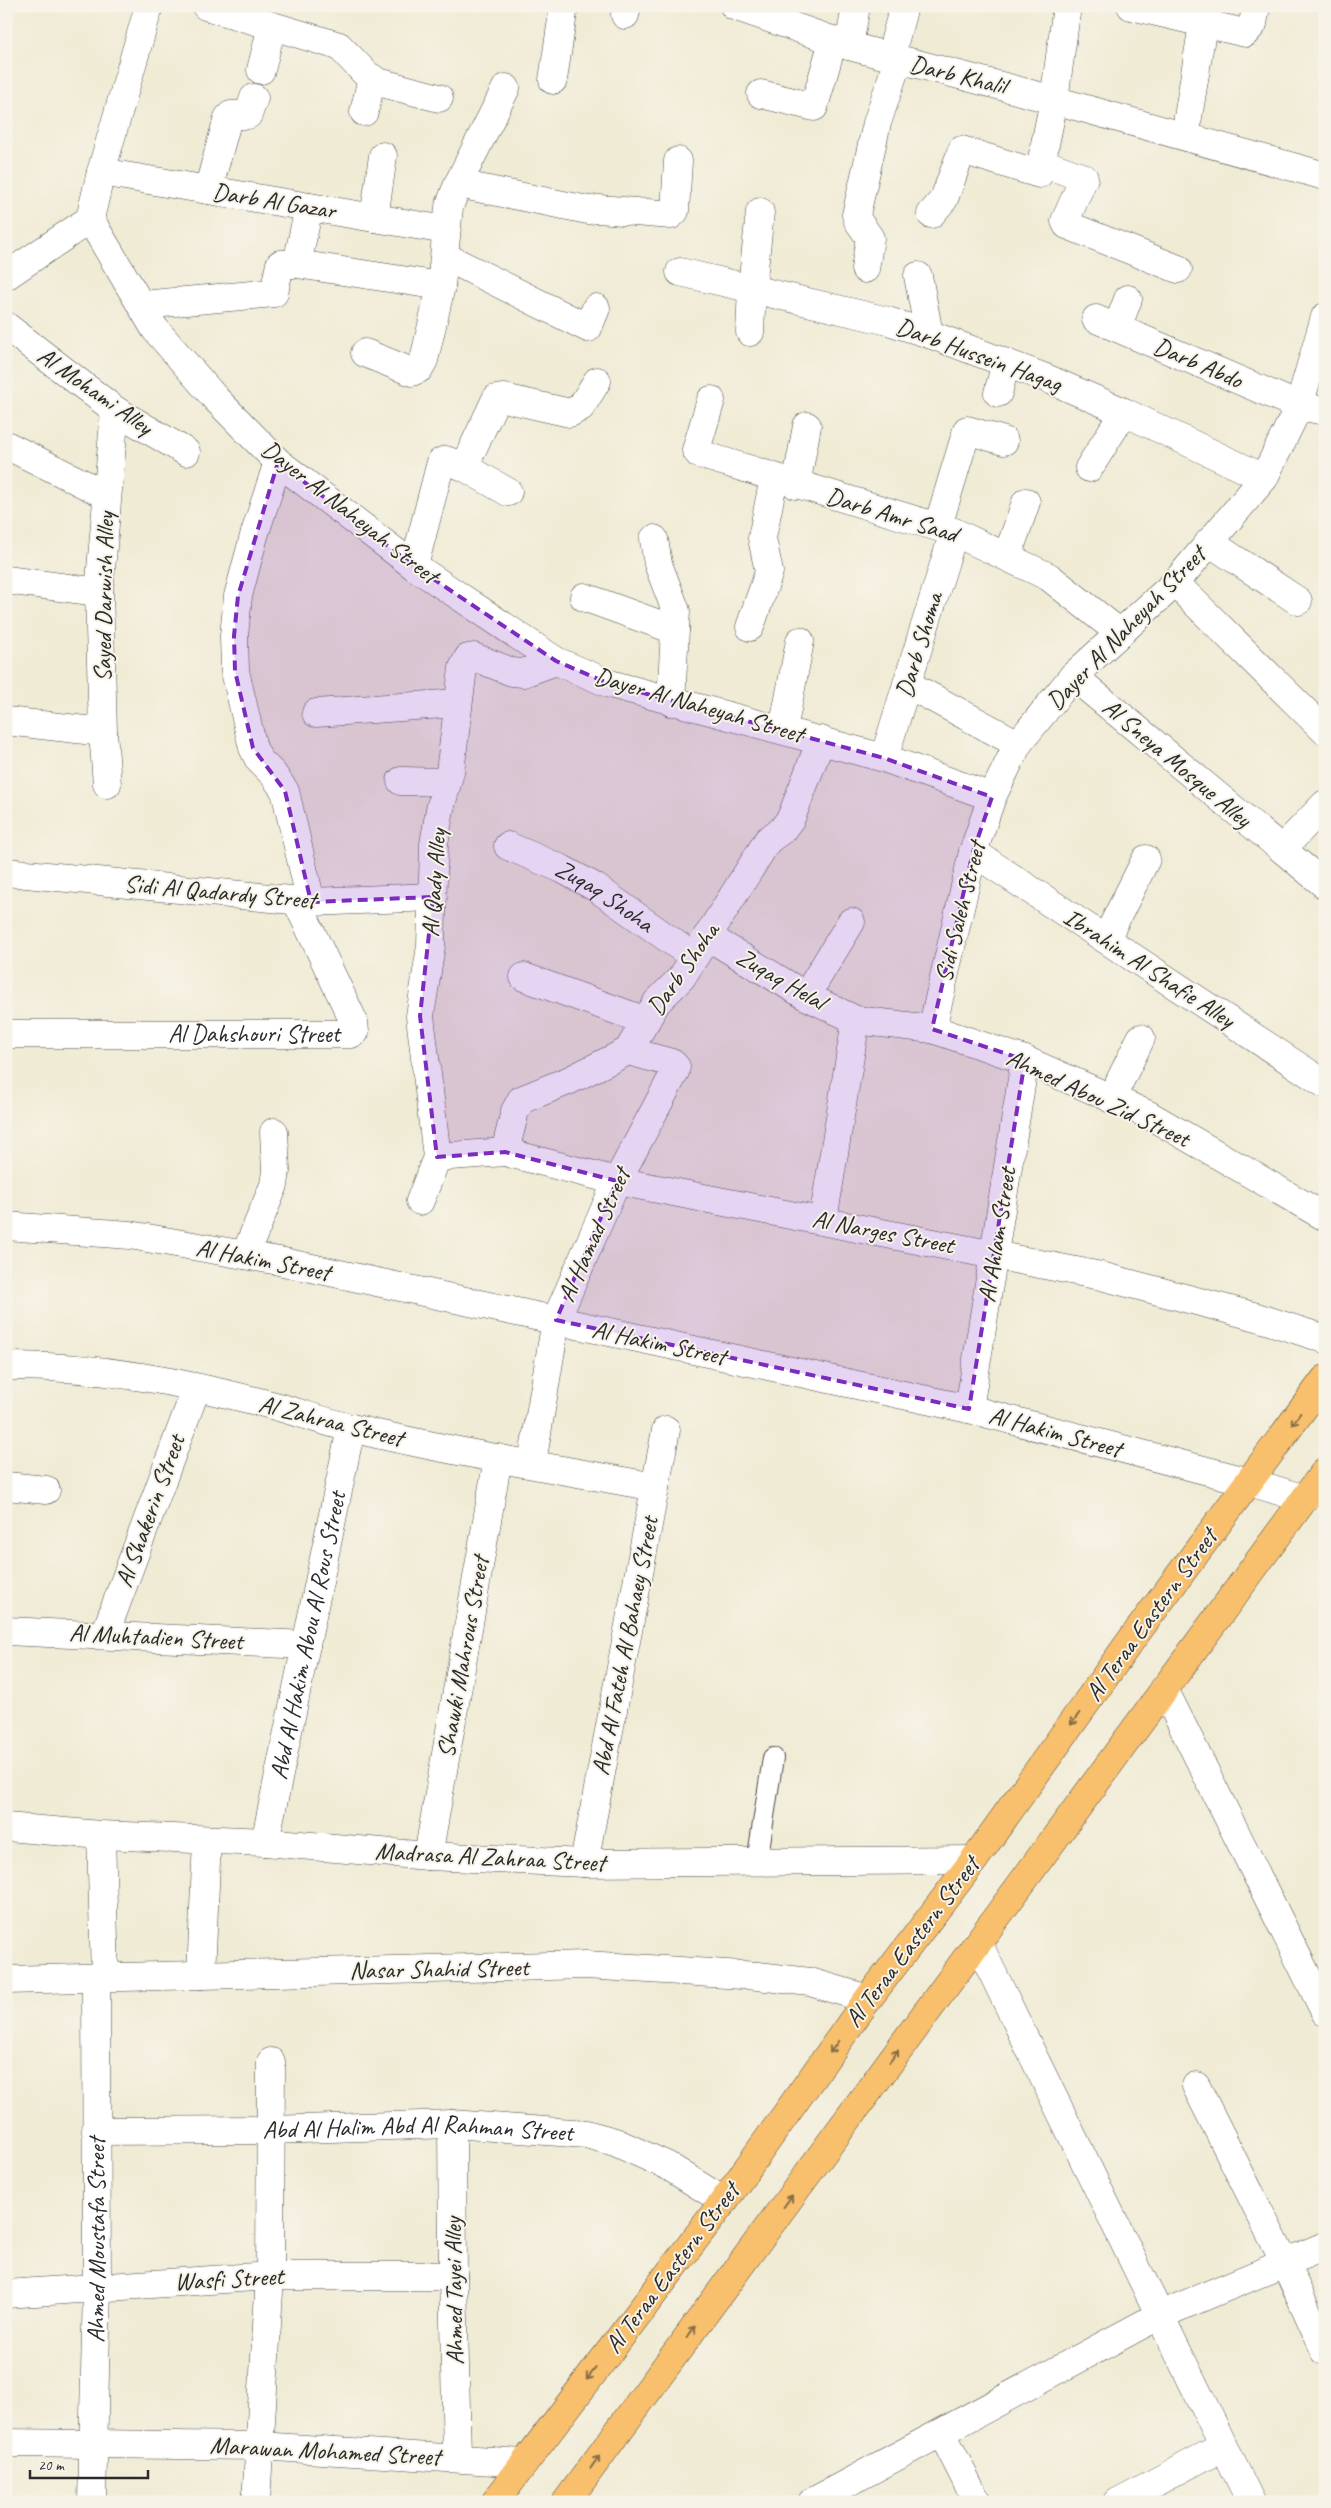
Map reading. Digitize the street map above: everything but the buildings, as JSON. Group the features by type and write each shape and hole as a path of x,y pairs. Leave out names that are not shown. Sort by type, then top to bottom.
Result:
{"main road":[{"name":"Al Teraa Eastern Street","path":"495,2502 724,2201 868,1999 974,1860 1129,1644 1325,1379"},
{"name":"Al Teraa Eastern Street","path":"566,2502 1325,1471"}],"street":[{"path":"6,276 90,219 101,172 149,6"},
{"path":"206,6 339,46 372,78 440,98"},
{"path":"553,80 564,6"},
{"name":"Darb Khalil","path":"734,6 841,44 1054,100 1325,176"},
{"path":"761,94 814,107 856,6"},
{"path":"865,269 870,238 858,222 856,215 894,59 904,6"},
{"path":"931,214 944,199 962,150 1039,174 1043,163 1054,100 1067,6"},
{"path":"1148,8 1203,24 1245,33 1253,24 1256,6"},
{"path":"1185,136 1203,24"},
{"path":"261,70 272,26"},
{"path":"364,112 372,78"},
{"path":"365,353 412,372 419,369 424,360 446,257 446,230 449,207 458,184 506,88"},
{"path":"208,190 228,118 232,115 248,115 254,98"},
{"path":"374,218 384,156"},
{"path":"458,184 588,210 599,208 671,215 675,211 678,162"},
{"path":"1043,163 1084,178 1065,221 1067,225 1178,268"},
{"name":"Darb Al Gazar","path":"101,172 446,230"},
{"path":"297,264 309,207"},
{"path":"750,332 752,288 760,212"},
{"name":"Dayer Al Naheyah Street","path":"90,219 155,329 210,392 278,462 414,566 556,661 610,684 884,758 992,797 1018,744 1073,676 1175,583 1264,478 1312,408 1325,317"},
{"path":"446,257 588,328 596,308"},
{"path":"141,306 274,293 280,264 297,264 441,286"},
{"name":"Darb Hussein Hagag","path":"680,272 888,321 928,334 1006,363 1124,412 1264,478"},
{"path":"918,276 928,334"},
{"name":"Darb Abdo","path":"1128,299 1106,324 1312,408"},
{"name":"Al Mohami Alley","path":"6,326 115,410 186,452"},
{"path":"998,393 1006,363"},
{"path":"464,467 498,398 570,413 581,407 597,380"},
{"name":"Darb Amr Saad","path":"711,400 697,453 785,482 946,529 1049,577 1120,633"},
{"name":"Sayed Darwish Alley","path":"107,784 103,732 99,592 115,410"},
{"path":"1089,468 1124,412"},
{"path":"750,627 769,572 762,538 807,426"},
{"name":"Darb Shoma","path":"884,758 907,684 946,529 967,430 1004,441"},
{"path":"6,445 106,496"},
{"path":"414,566 441,462 446,460 464,467 508,492"},
{"path":"278,462 254,536 238,596 234,636 235,671 253,748 259,760 273,774 285,791 303,901"},
{"path":"1007,557 1026,502"},
{"path":"654,538 658,564 676,611 671,702"},
{"path":"1209,542 1298,601"},
{"path":"6,580 99,592"},
{"path":"1175,583 1325,732"},
{"path":"584,598 675,630"},
{"path":"783,730 800,641"},
{"name":"Al Qady Alley","path":"420,1201 437,1157 420,1016 431,946 434,844 447,782 463,668 468,658 474,657 512,672 523,674 556,661"},
{"name":"Al Sneya Mosque Alley","path":"1073,676 1325,885"},
{"path":"907,684 1018,744"},
{"path":"316,713 458,703"},
{"path":"6,721 103,732"},
{"name":"Darb Shoha","path":"628,1051 657,1002 682,977 768,840 782,830 791,818 821,740"},
{"path":"401,781 447,782"},
{"name":"Sidi Saleh Street","path":"932,1029 973,852 992,797"},
{"path":"1282,849 1325,804"},
{"name":"Zuqaq Shoha","path":"508,846 562,869 700,947"},
{"name":"Ibrahim Al Shafie Alley","path":"973,852 1325,1084"},
{"path":"1106,939 1146,858"},
{"name":"Sidi Al Qadardy Street","path":"6,872 303,901 433,897"},
{"name":"Al Dahshouri Street","path":"6,1034 350,1034 355,1032 354,1022 303,901"},
{"path":"806,996 851,922"},
{"name":"Zuqaq Helal","path":"700,947 856,1020"},
{"path":"524,976 646,1021"},
{"path":"823,1220 856,1020"},
{"name":"Ahmed Abou Zid Street","path":"856,1020 932,1029 1026,1060 1149,1115 1325,1217"},
{"path":"1111,1099 1141,1038"},
{"path":"506,1152 515,1111 521,1100 570,1080 628,1051"},
{"name":"Al Hamad Street","path":"532,1463 556,1320 618,1180 675,1072 676,1066 672,1063 628,1051"},
{"name":"Al Ahlam Street","path":"969,1409 1026,1060"},
{"path":"245,1255 274,1186 276,1171 274,1132"},
{"name":"Al Narges Street","path":"437,1157 506,1152 618,1180 1101,1276 1256,1317 1325,1339"},
{"name":"Al Hakim Street","path":"6,1226 130,1235 245,1255 556,1320 969,1409 1250,1482 1305,1499"},
{"name":"Al Zahraa Street","path":"6,1366 43,1366 124,1374 273,1406 351,1428 655,1487"},
{"name":"Al Shakerin Street","path":"105,1634 196,1389"},
{"name":"Abd Al Hakim Abou Al Rous Street","path":"265,1842 351,1428"},
{"name":"Abd Al Fateh Al Bahaey Street","path":"584,1863 666,1430"},
{"name":"Shawki Mahrous Street","path":"428,1856 498,1458"},
{"path":"6,1486 46,1490"},
{"name":"Al Muhtadien Street","path":"6,1631 105,1634 306,1645"},
{"path":"1164,1689 1325,2012"},
{"name":"Madrasa Al Zahraa Street","path":"6,1827 101,1835 265,1842 428,1856 584,1863 974,1860"},
{"name":"Ahmed Moustafa Street","path":"92,2502 97,2287 96,2131 101,1835"},
{"path":"201,1974 207,1840"},
{"path":"978,1943 1251,2502"},
{"name":"Nasar Shahid Street","path":"6,1980 586,1966 766,1977 810,1982 868,1999"},
{"path":"256,2502 270,2276 271,2062"},
{"path":"1196,2086 1286,2263 1325,2351"},
{"name":"Abd Al Halim Abd Al Rahman Street","path":"96,2131 271,2130 452,2124 586,2134 615,2142 668,2166 724,2201"},
{"name":"Ahmed Tayei Alley","path":"452,2124 457,2457"},
{"path":"830,2498 942,2433 1160,2315 1325,2246"},
{"name":"Wasfi Street","path":"6,2294 270,2276 453,2276"},
{"path":"942,2433 977,2502"},
{"name":"Marawan Mohamed Street","path":"6,2443 259,2446 457,2457 523,2463"},
{"path":"1118,2502 1224,2446"}],"lane":[{"path":"757,1862 773,1758"}],"highlighted area":[{"path":"278,462 414,566 556,661 610,684 884,758 992,797 973,852 932,1029 1025,1060 969,1409 556,1320 617,1181 505,1152 437,1157 420,1016 433,897 311,902 285,791 253,748 235,671 234,636 238,596"}]}
